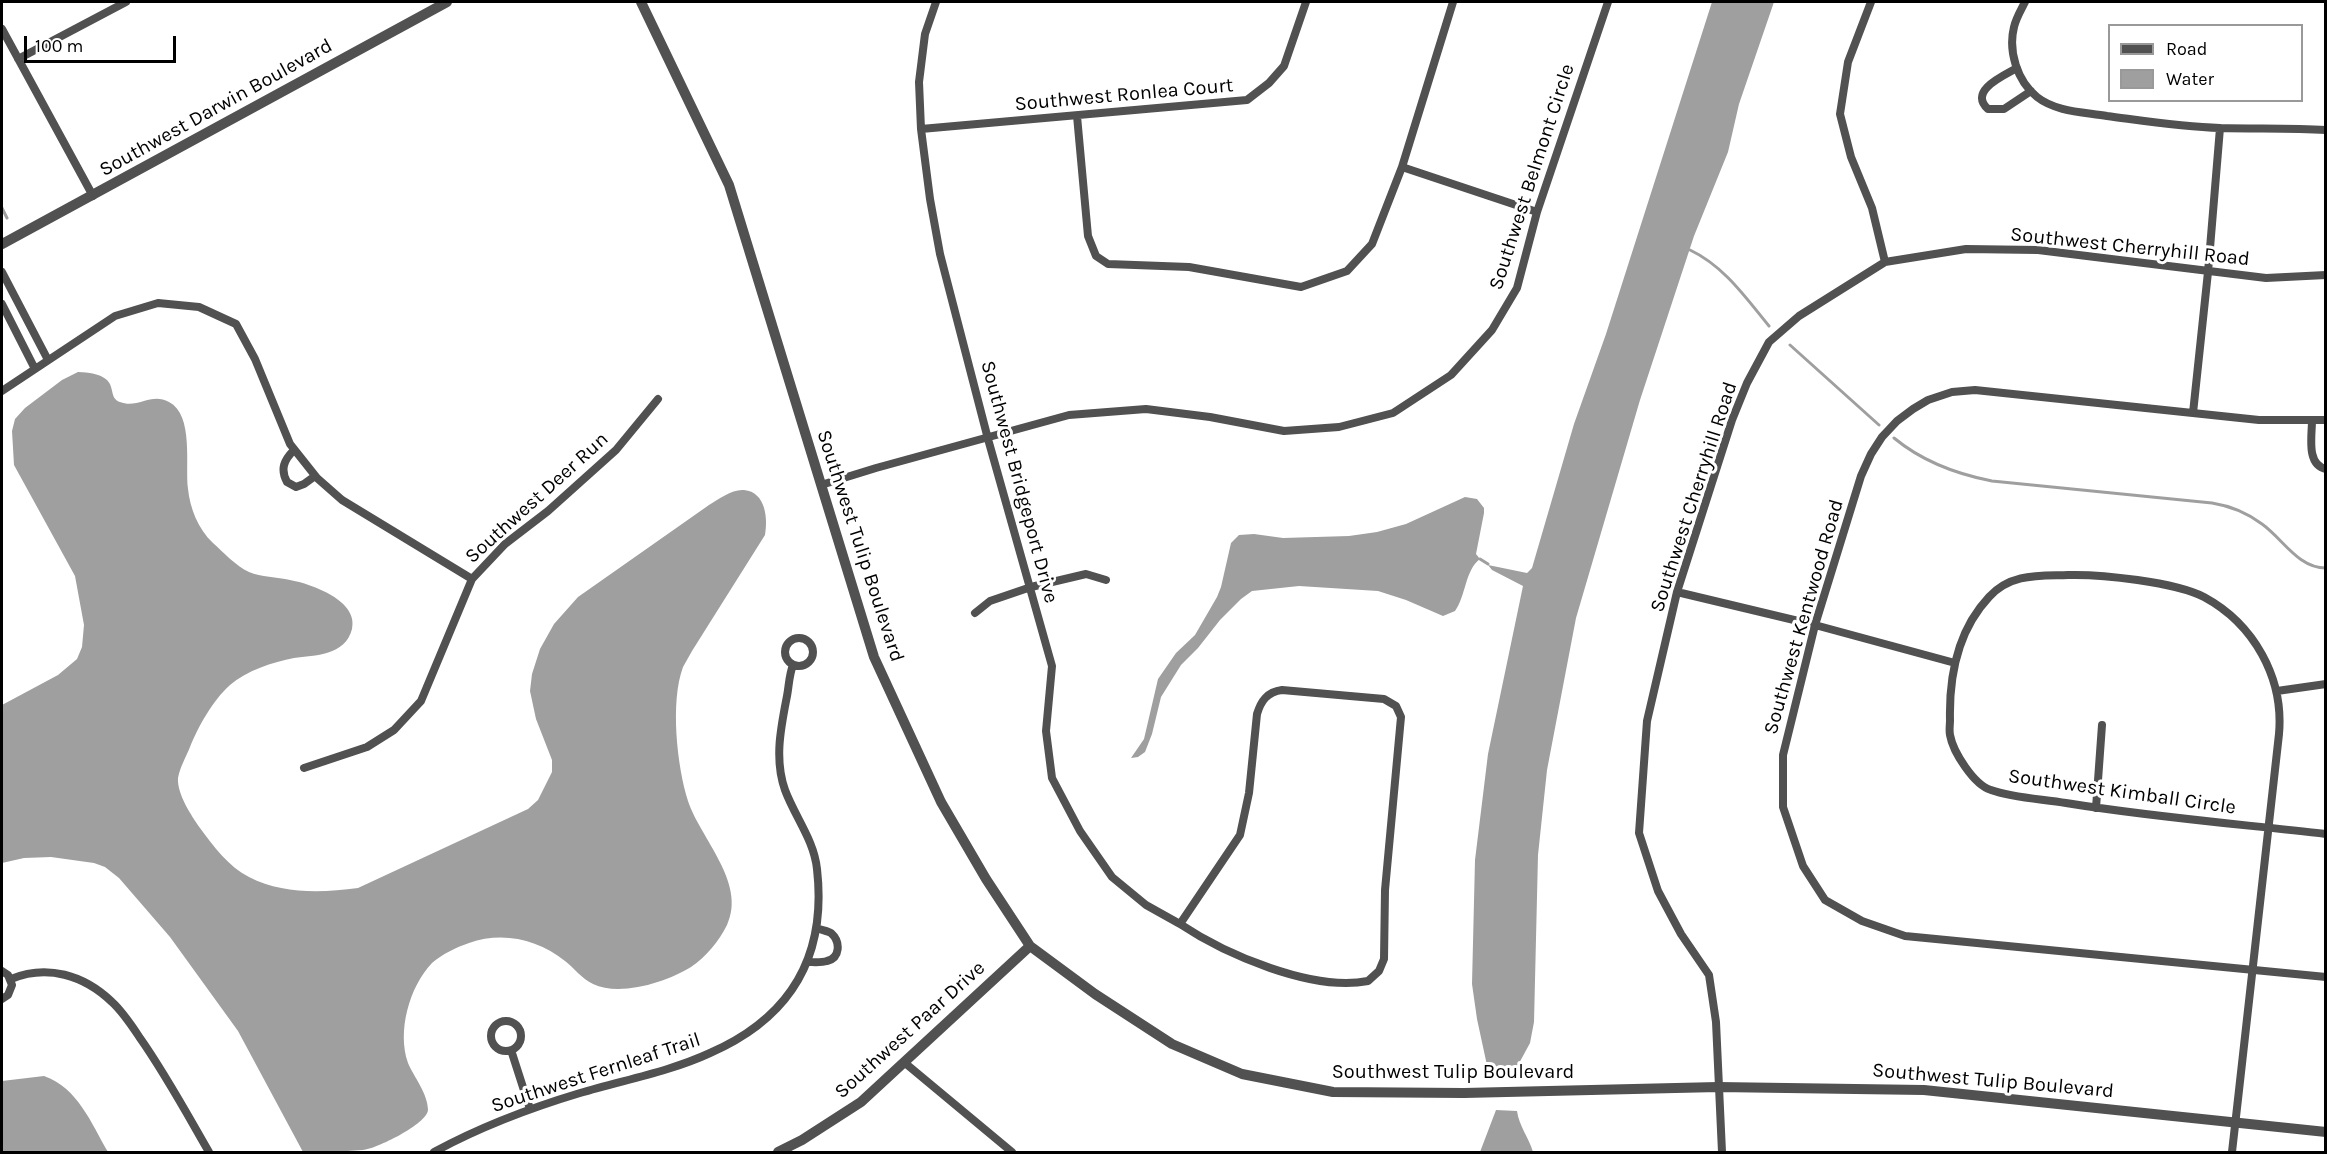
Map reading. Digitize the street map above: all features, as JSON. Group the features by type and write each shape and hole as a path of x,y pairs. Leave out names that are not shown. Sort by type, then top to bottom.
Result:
{"street":[{"path":"18,59 126,2"},
{"name":"Southwest Darwin Boulevard","path":"2,244 447,2"},
{"name":"Southwest Tulip Boulevard","path":"641,2 729,185 874,657 942,802 986,879 1030,946 1095,994 1172,1044 1242,1074 1333,1092 1464,1093 1718,1087 1924,1090 2325,1132"},
{"name":"Southwest Bridgeport Drive","path":"936,2 925,34 919,82 921,129 940,254 988,439 1052,666 1046,731 1052,778 1080,831 1112,877 1146,905 1203,939 1229,952 1288,974 1318,980 1368,981 1376,975 1384,959 1385,890 1402,724 1396,706 1384,699 1282,690 1266,696 1257,714 1250,793 1240,835 1180,924"},
{"name":"Southwest Ronlea Court","path":"921,129 1247,100 1269,83 1284,66 1306,2"},
{"path":"1077,116 1088,236 1096,256 1108,264 1189,267 1301,287 1347,272 1372,244 1402,166 1453,2"},
{"name":"Southwest Belmont Circle","path":"821,486 876,468 1069,415 1146,409 1210,417 1284,431 1339,427 1393,413 1451,375 1492,330 1517,288 1537,212 1608,2"},
{"path":"1871,2 1848,62 1840,114 1851,157 1872,207 1885,262"},
{"path":"2025,2 2014,25 2012,38 2017,68 2031,91 2039,99 2061,109 2178,125 2325,130"},
{"path":"2,28 93,196"},
{"path":"2017,68 1986,87 1981,96 1982,102 1988,109 2004,109 2031,91"},
{"path":"2193,413 2220,128"},
{"path":"1402,166 1537,212"},
{"name":"Southwest Cherryhill Road","path":"1722,1152 1716,1022 1708,975 1681,934 1658,891 1638,833 1647,721 1677,592 1732,420 1747,383 1769,342 1808,309 1885,262 1966,249 2038,250 2266,278 2325,274"},
{"path":"2,272 48,360"},
{"path":"2,391 115,316 158,303 199,307 236,324 255,359 281,426 294,450 315,476 342,500 472,579"},
{"path":"2,304 35,369"},
{"path":"10,321 23,314"},
{"name":"Southwest Kentwood Road","path":"2325,420 2259,420 1976,390 1952,392 1921,404 1897,421 1882,436 1861,476 1815,625 1783,755 1783,807 1803,866 1825,900 1862,921 1905,936 2325,977"},
{"name":"Southwest Deer Run","path":"304,768 367,747 394,730 421,701 472,579 505,544 548,511 616,450 658,399"},
{"path":"2312,420 2312,459 2319,467 2325,468"},
{"path":"294,450 284,463 283,470 287,482 296,487 315,476"},
{"path":"975,614 990,602 1031,587 1086,574 1106,579"},
{"name":"Southwest Kimball Circle","path":"2232,1152 2250,970 2280,720 2277,691 2265,658 2232,616 2203,596 2170,585 2086,574 2019,577 1990,595 1967,628 1955,663 1949,697 1950,735 1967,771 1989,790 2096,808 2267,827"},
{"path":"1677,592 1815,625 1955,663"},
{"name":"Southwest Fernleaf Trail","path":"434,1152 530,1109 675,1066 710,1053 756,1028 779,1008 807,962 819,918 817,868 811,844 784,789 778,755 781,725 793,665"},
{"path":"2277,691 2325,684"},
{"path":"2096,808 2102,725"},
{"path":"2267,827 2325,834"},
{"path":"807,962 827,962 835,958 838,951 838,943 831,933 817,928"},
{"name":"Southwest Paar Drive","path":"778,1152 802,1140 861,1102 1030,946"},
{"path":"2,971 11,979 11,990 2,999"},
{"path":"11,979 33,972 69,975 96,989 113,1002 162,1070 209,1152"},
{"path":"511,1050 530,1109"},
{"path":"905,1063 1012,1152"}],"water":[{"path":"1712,2 1774,2 1739,104 1728,152 1694,236 1640,400 1576,618 1547,770 1538,855 1534,1022 1530,1043 1517,1067 1488,1070 1472,984 1475,860 1488,754 1523,586 1492,570 1488,565 1527,573 1532,568 1574,424 1606,334"},
{"path":"78,372 93,374 108,381 113,395 120,402 133,404 150,399 162,399 177,408 182,418 187,441 188,489 191,503 199,525 208,537 235,563 249,572 299,582 321,590 341,602 352,619 352,629 348,638 336,649 320,655 294,658 269,665 244,675 230,685 212,706 202,723 179,774 178,784 185,804 210,842 242,873 275,887 302,891 358,888 528,809 538,800 552,772 552,760 536,719 530,691 532,674 540,649 554,624 578,597 709,505 739,490 751,492 757,496 764,507 765,535 683,667 677,698 676,734 684,787 694,815 720,861 731,893 732,909 727,925 707,954 691,967 669,978 643,986 616,989 593,984 554,953 519,939 481,939 455,949 432,963 424,973 407,1010 405,1051 408,1063 426,1098 428,1110 425,1116 400,1135 369,1149 303,1152 238,1031 170,937 119,878 105,867 94,863 51,857 24,858 2,863 2,705 58,675 77,659 82,647 84,625 75,576 14,465 12,431 15,419 25,408 62,380"},
{"path":"1465,497 1477,499 1484,508 1476,554 1480,559 1468,576 1455,611 1443,616 1378,591 1299,586 1252,591 1220,620 1181,665 1161,697 1145,752 1138,757 1131,758 1144,739 1158,679 1176,653 1195,635 1217,597 1231,543 1239,535 1254,534 1283,538 1349,536 1377,532 1406,524"},
{"path":"44,1076 66,1089 75,1098 108,1152 2,1152 2,1081"},
{"path":"1496,1110 1517,1111 1533,1152 1480,1152"}],"waterway":[{"path":"2,208 7,218"},
{"path":"1690,250 1724,274 1769,326"},
{"path":"1790,345 1879,425"},
{"path":"1894,438 1916,454 1940,466 1992,481 2226,506 2256,520 2270,530 2291,552 2307,563 2326,568"},
{"path":"1480,559 1488,564"}]}
